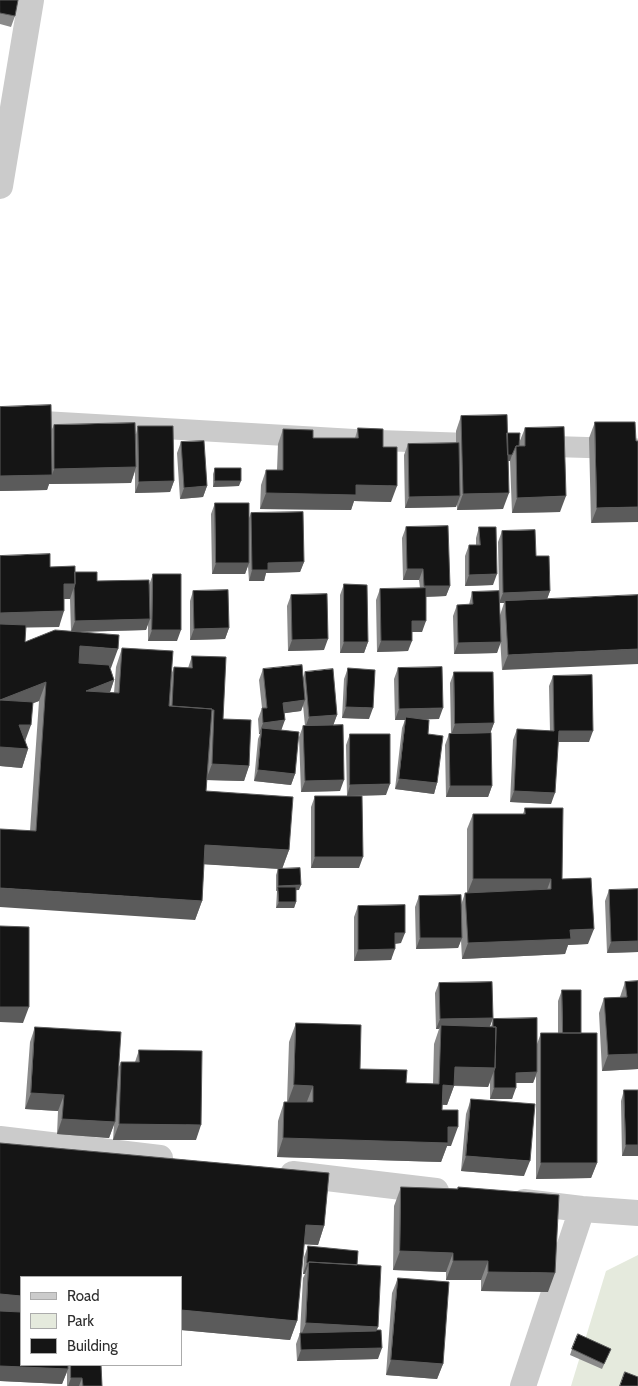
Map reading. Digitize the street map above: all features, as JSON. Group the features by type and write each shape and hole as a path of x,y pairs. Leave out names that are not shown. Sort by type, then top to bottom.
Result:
{"street":[{"path":"0,186 31,0"},
{"path":"0,419 363,440 638,449"},
{"path":"0,1139 187,1162"},
{"path":"266,1171 464,1194"},
{"path":"503,1199 582,1209 638,1212"},
{"path":"523,1386 582,1209"}],"green space":[{"path":"638,1255 638,1386 571,1386 606,1271"}],"building":[{"path":"0,0 18,0 15,16 0,13"},
{"path":"51,405 52,475 0,476 0,407"},
{"path":"507,415 509,493 463,494 461,416"},
{"path":"595,422 635,422 636,441 638,441 638,507 597,508"},
{"path":"135,423 136,467 54,469 54,425"},
{"path":"138,426 173,426 174,481 139,482"},
{"path":"564,427 566,496 517,498 516,446 525,446 525,428"},
{"path":"358,428 383,429 383,447 397,447 397,486 356,485 356,495 266,493 266,470 283,470 283,429 313,430 313,438 358,438"},
{"path":"507,433 520,433 519,446 516,446 512,455 508,455"},
{"path":"204,441 207,486 184,488 181,442"},
{"path":"459,443 460,496 409,497 408,444"},
{"path":"215,468 241,468 241,481 215,481"},
{"path":"215,503 249,503 249,563 216,563"},
{"path":"303,512 304,562 268,563 268,570 252,570 251,513"},
{"path":"448,526 450,586 424,586 423,569 407,569 406,527"},
{"path":"479,527 496,527 497,574 469,575 469,545 480,545"},
{"path":"535,530 536,556 549,556 550,591 503,593 502,531"},
{"path":"50,554 50,567 75,566 75,584 64,584 64,611 0,613 0,556"},
{"path":"75,572 97,572 97,581 149,580 150,619 75,621"},
{"path":"153,574 181,574 181,630 152,630"},
{"path":"344,584 367,585 368,642 344,642"},
{"path":"426,588 426,621 412,621 412,641 381,641 380,589"},
{"path":"228,590 229,628 194,629 193,591"},
{"path":"499,591 501,642 458,643 457,605 473,604 472,592"},
{"path":"327,594 328,639 292,640 291,595"},
{"path":"638,595 638,649 508,655 505,601"},
{"path":"0,624 26,625 25,642 55,630 119,635 118,649 80,646 79,663 109,665 114,680 86,691 119,693 122,648 173,651 169,706 212,709 206,791 293,797 289,850 205,845 202,901 0,888 0,829 36,831 46,682 0,700"},
{"path":"192,656 226,657 223,719 251,720 249,766 212,764 214,710 172,706 174,667 192,668"},
{"path":"302,665 305,700 283,703 285,720 263,723 262,708 267,708 263,669"},
{"path":"442,667 443,708 399,709 398,668"},
{"path":"348,668 375,670 373,708 346,707"},
{"path":"333,669 337,715 309,717 305,672"},
{"path":"454,672 493,672 494,723 455,724"},
{"path":"592,675 593,731 559,731 555,793 514,791 517,729 554,731 553,676"},
{"path":"0,700 33,702 31,725 19,725 28,749 0,747"},
{"path":"406,717 429,720 428,734 443,736 437,783 399,779"},
{"path":"343,725 344,780 305,781 303,726"},
{"path":"262,728 299,732 295,774 258,770"},
{"path":"491,733 492,786 450,786 449,734"},
{"path":"350,734 390,734 390,784 350,785"},
{"path":"315,796 362,796 363,857 315,857"},
{"path":"525,808 563,808 562,879 591,878 594,929 570,930 571,939 468,943 465,893 551,889 551,879 473,879 473,814 525,814"},
{"path":"300,868 301,885 278,886 278,869"},
{"path":"278,887 296,887 296,902 279,902"},
{"path":"638,889 638,941 611,942 609,890"},
{"path":"461,895 462,938 420,938 419,896"},
{"path":"405,905 405,933 395,933 395,949 358,950 358,906"},
{"path":"0,926 29,927 29,1007 0,1007"},
{"path":"638,981 638,1054 608,1055 604,998 627,997 625,982"},
{"path":"492,982 493,1018 440,1019 439,983"},
{"path":"562,990 581,990 581,1033 563,1033"},
{"path":"537,1018 537,1072 516,1073 516,1088 494,1088 496,1027 493,1027 493,1019"},
{"path":"296,1023 361,1025 360,1069 407,1070 406,1083 439,1084 441,1025 496,1027 495,1068 455,1067 454,1086 443,1085 442,1110 458,1110 458,1127 448,1127 448,1143 283,1138 284,1102 313,1102 313,1086 294,1085"},
{"path":"35,1027 121,1032 115,1122 62,1119 64,1095 31,1093"},
{"path":"541,1033 597,1033 597,1163 541,1163"},
{"path":"139,1050 202,1051 201,1125 119,1124 121,1062 139,1062"},
{"path":"624,1090 638,1090 638,1145 626,1145"},
{"path":"471,1099 535,1104 530,1161 466,1156"},
{"path":"0,1143 329,1173 324,1226 306,1225 297,1321 182,1310 182,1276 20,1276 20,1296 0,1294"},
{"path":"401,1187 458,1189 458,1187 559,1195 555,1273 488,1272 488,1261 453,1261 453,1253 400,1251"},
{"path":"308,1246 358,1251 357,1265 307,1263"},
{"path":"309,1262 381,1266 378,1327 306,1323"},
{"path":"398,1278 449,1282 443,1364 391,1360"},
{"path":"0,1311 20,1312 20,1366 68,1366 68,1369 0,1366"},
{"path":"381,1330 382,1348 301,1350 300,1333"},
{"path":"578,1334 611,1349 604,1364 572,1349"},
{"path":"71,1366 101,1366 102,1386 83,1386 82,1378 71,1378"},
{"path":"625,1372 638,1377 638,1386 620,1386"}]}
